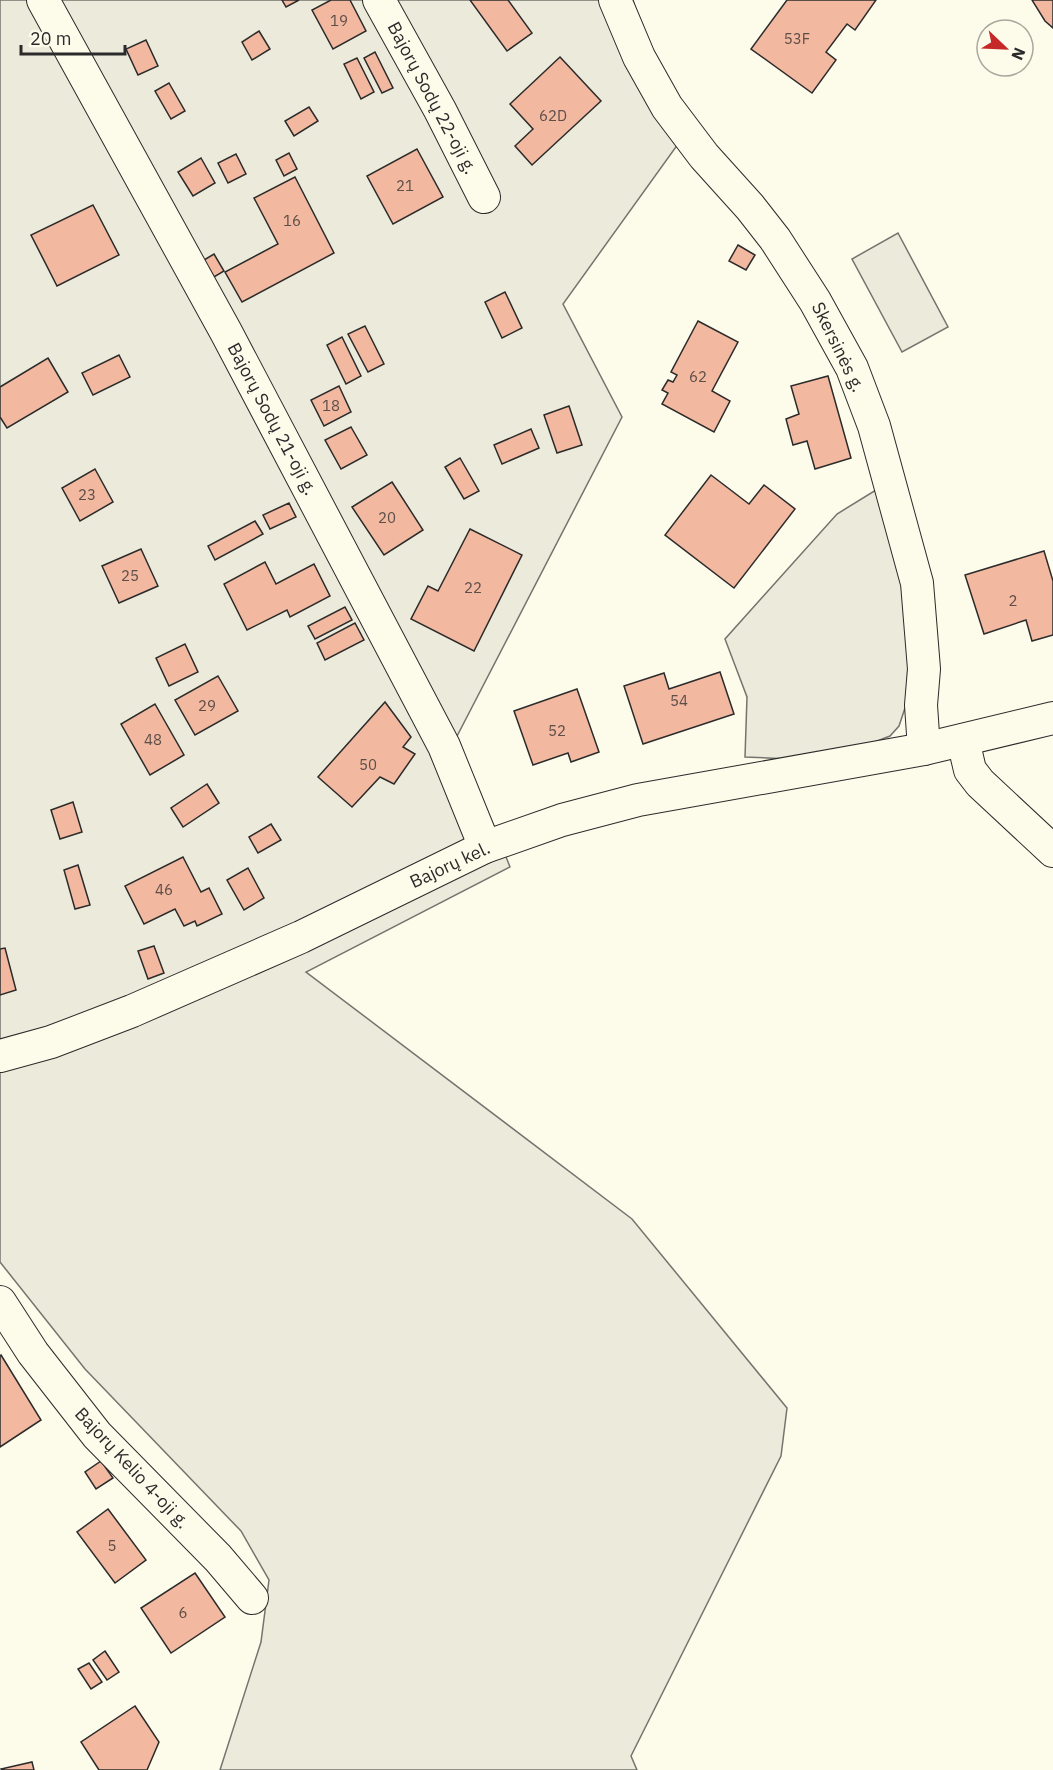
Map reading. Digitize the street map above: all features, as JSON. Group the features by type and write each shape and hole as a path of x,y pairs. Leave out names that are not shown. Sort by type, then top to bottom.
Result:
{"street":[{"name":"Bajorų Sodų 21-oji g.","path":"43,0 226,332 438,735 485,847"},
{"name":"Bajorų Sodų 22-oji g.","path":"379,0 440,110 484,197"},
{"name":"Skersinės g.","path":"615,0 639,57 667,107 704,156 750,207 775,239 815,300 852,368 874,426 917,583 924,669 921,705 924,749"},
{"name":"Bajorų kel.","path":"0,1056 51,1041 132,1011 301,937 485,847 562,820 638,800 924,749 1053,718"},
{"path":"963,740 969,770 1053,851"},
{"name":"Bajorų Kelio 4-oji g.","path":"0,1302 33,1353 97,1436 218,1558 252,1598"}],"shaded area":[{"path":"0,0 633,0 644,39 691,126 563,304 622,417 454,742 493,824 510,867 306,972 632,1219 787,1408 781,1456 631,1756 637,1770 220,1770 261,1642 269,1580 241,1531 85,1369 0,1262"},
{"path":"898,233 948,327 902,352 852,259"},
{"path":"876,490 905,597 908,658 907,702 899,726 890,736 872,743 790,759 745,757 747,697 725,639 837,514"}],"building":[{"path":"282,0 299,0 286,7"},
{"path":"331,0 350,0 366,31 333,49 312,10"},
{"path":"470,0 508,0 532,33 507,51"},
{"path":"787,0 876,0 855,30 847,24 826,52 836,60 812,93 751,49"},
{"path":"1032,0 1053,0 1053,28 1045,21"},
{"path":"259,31 270,49 252,60 242,42"},
{"path":"146,40 158,66 138,75 126,49"},
{"path":"375,52 393,88 382,93 364,58"},
{"path":"560,57 601,101 532,165 515,146 533,129 510,104"},
{"path":"357,58 374,92 361,99 344,64"},
{"path":"169,83 185,111 171,119 155,91"},
{"path":"309,107 318,121 294,136 285,121"},
{"path":"417,149 443,197 393,224 367,176"},
{"path":"289,153 297,169 284,176 276,160"},
{"path":"236,154 246,174 228,183 218,163"},
{"path":"201,158 215,183 193,196 178,172"},
{"path":"295,177 334,253 242,302 225,272 278,244 254,198"},
{"path":"93,205 119,255 57,286 31,235"},
{"path":"738,245 755,255 746,270 729,261"},
{"path":"214,254 224,271 214,277 204,260"},
{"path":"505,292 522,328 502,338 485,302"},
{"path":"698,321 738,342 712,391 730,401 714,432 662,404 668,393 662,390 668,380 673,382 677,375 671,372"},
{"path":"365,326 384,364 368,372 348,334"},
{"path":"342,337 361,376 346,384 327,345"},
{"path":"119,355 130,377 93,395 82,373"},
{"path":"48,358 68,392 7,428 0,417 0,387"},
{"path":"828,376 851,458 815,469 807,441 793,445 786,419 799,414 791,386"},
{"path":"339,386 351,412 324,426 311,400"},
{"path":"569,406 582,445 557,453 544,415"},
{"path":"351,427 367,455 341,469 325,440"},
{"path":"531,429 539,448 502,464 494,445"},
{"path":"460,458 479,491 464,499 445,467"},
{"path":"95,469 113,502 80,521 62,488"},
{"path":"711,475 749,504 764,485 795,509 734,588 665,535"},
{"path":"392,482 423,530 384,555 352,507"},
{"path":"289,503 296,517 270,529 263,515"},
{"path":"255,521 263,534 215,560 208,546"},
{"path":"470,529 522,555 474,651 411,619 428,586 438,591"},
{"path":"141,549 158,586 119,603 102,566"},
{"path":"1044,551 1053,581 1053,635 1032,641 1026,620 984,634 965,575"},
{"path":"265,562 276,584 314,564 330,596 290,617 287,610 247,630 224,584"},
{"path":"345,607 352,620 315,639 308,626"},
{"path":"355,623 364,640 325,660 317,643"},
{"path":"185,644 198,672 169,686 156,658"},
{"path":"720,672 734,714 643,744 624,686 664,673 669,689"},
{"path":"218,676 238,711 195,735 175,700"},
{"path":"577,689 599,752 571,762 568,753 533,765 514,711"},
{"path":"385,702 411,737 403,747 415,754 394,784 380,777 352,807 318,777"},
{"path":"155,704 184,755 150,775 121,724"},
{"path":"207,784 219,803 183,827 171,808"},
{"path":"73,802 82,832 60,839 51,810"},
{"path":"271,824 281,840 258,853 249,837"},
{"path":"183,857 201,892 209,888 222,914 197,926 195,921 184,926 175,909 144,924 125,886"},
{"path":"78,865 90,905 75,909 64,870"},
{"path":"248,868 264,898 244,910 227,880"},
{"path":"154,946 164,973 148,979 138,951"},
{"path":"5,948 16,990 0,995 0,949"},
{"path":"0,1356 41,1420 0,1447"},
{"path":"101,1461 113,1478 96,1489 85,1472"},
{"path":"108,1509 146,1560 115,1583 77,1532"},
{"path":"195,1573 225,1617 171,1653 141,1608"},
{"path":"105,1651 119,1672 107,1680 93,1660"},
{"path":"89,1663 102,1682 91,1689 78,1669"},
{"path":"135,1706 159,1742 147,1770 99,1770 81,1742"},
{"path":"32,1762 34,1770 1,1769"}]}
